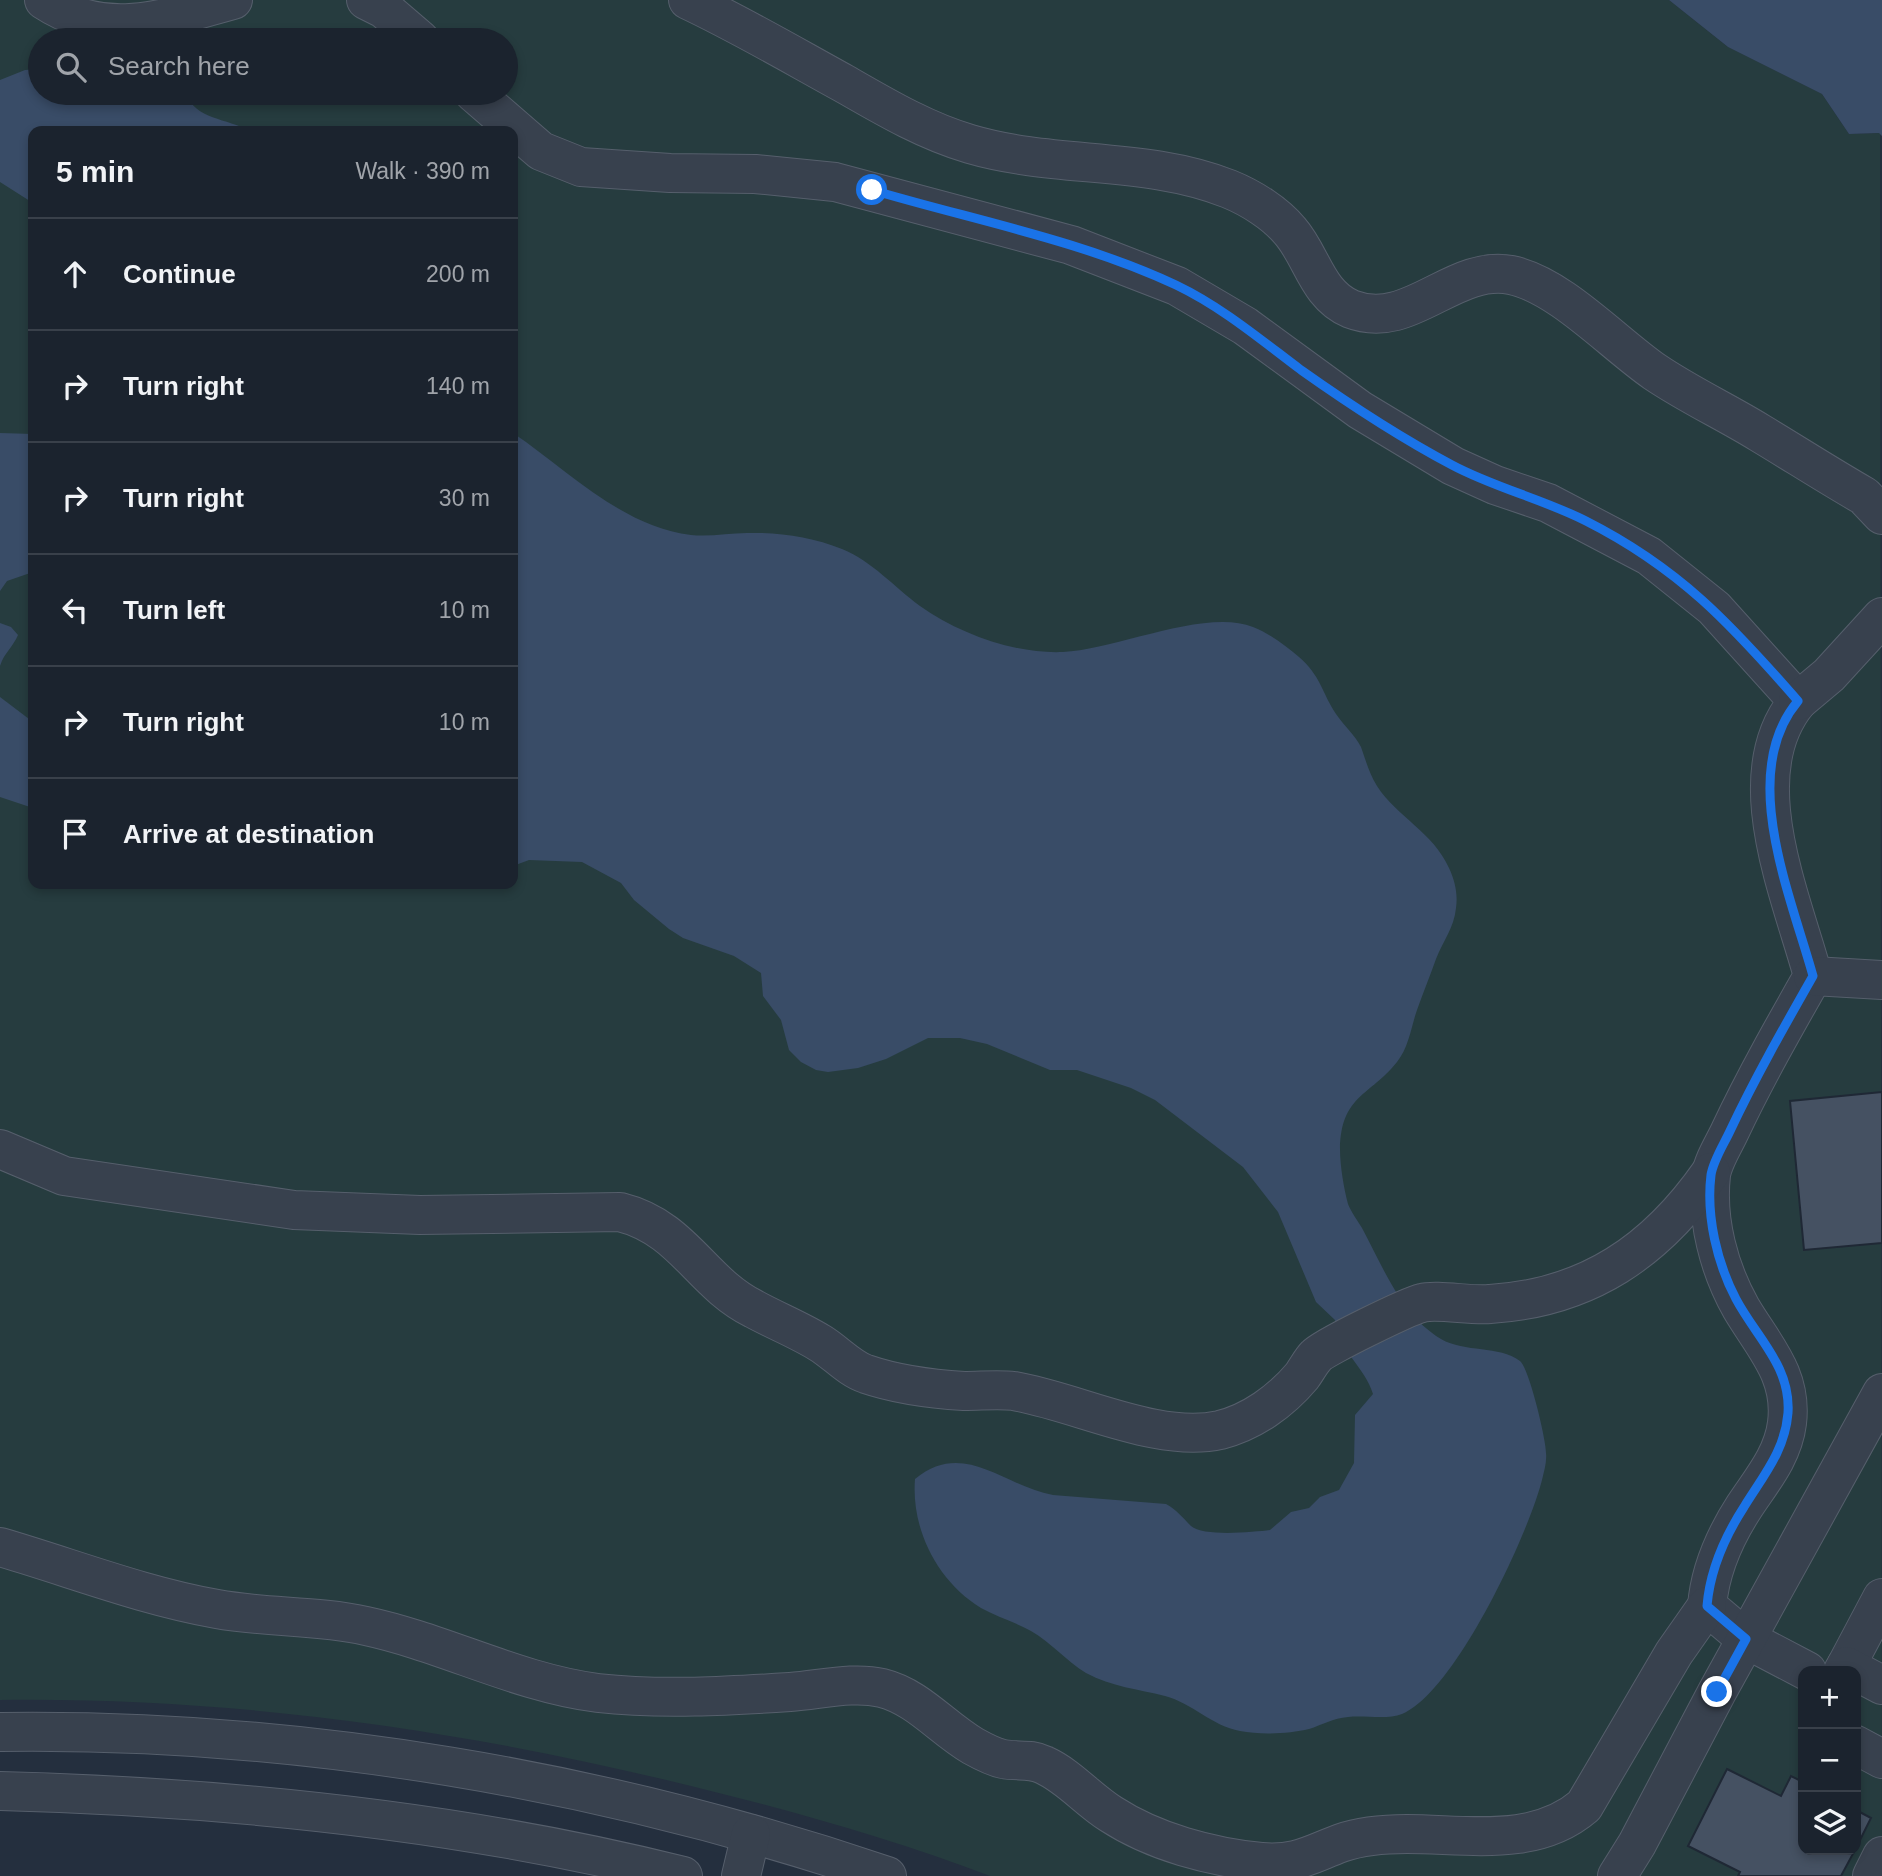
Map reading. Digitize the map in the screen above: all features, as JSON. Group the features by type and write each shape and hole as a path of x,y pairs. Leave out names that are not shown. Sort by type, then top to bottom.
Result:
{"street":[{"path":"44,0 82,20 120,25 149,22 233,0"},
{"path":"366,0 384,9 406,28"},
{"path":"688,0 884,107 970,144 1005,151 1159,169 1230,190 1271,214 1289,230 1326,290 1352,309 1388,313 1428,299 1463,279 1483,274 1507,274 1531,280 1552,291 1658,374 1864,496 1882,514"},
{"path":"488,105 512,126"},
{"path":"518,131 541,151 581,167 670,173 755,174 835,182 1071,245 1177,286 1245,326 1360,410 1453,466 1495,485 1548,503 1649,556 1714,608 1798,701"},
{"path":"0,1149 64,1176 293,1210 421,1215 620,1212 637,1216 667,1232 697,1265 751,1308 803,1332 862,1373 928,1388 1010,1391 1057,1399 1170,1433 1221,1430 1244,1422 1282,1396 1318,1353 1423,1302 1457,1305 1527,1299 1565,1290 1603,1275 1655,1239 1677,1217 1711,1172 1749,1090 1813,976 1775,837 1770,795 1774,743 1784,720 1798,701 1829,675 1882,617"},
{"path":"1813,976 1882,980"},
{"path":"0,1547 150,1594 266,1617 362,1625 429,1643 543,1683 600,1693 743,1695 859,1685 882,1688 916,1704 955,1735 980,1750 1004,1759 1033,1760 1048,1767 1114,1816 1138,1829 1218,1855 1265,1862 1310,1858 1338,1844 1371,1837 1402,1834 1497,1836 1544,1830 1560,1824 1584,1806 1674,1653 1707,1606 1715,1562 1743,1509 1775,1460 1787,1425 1788,1407 1781,1370 1735,1297 1722,1265 1714,1235 1711,1172"},
{"path":"1648,1876 1755,1644 1882,1393"},
{"path":"1617,1876 1882,1434"},
{"path":"1846,1666 1882,1598"},
{"path":"1707,1606 1755,1644 1798,1666"},
{"path":"1861,1676 1882,1685"},
{"path":"0,1732 173,1738 355,1754 537,1782 751,1834 887,1876"},
{"path":"1861,1748 1882,1759"},
{"path":"0,1791 186,1799 332,1812 464,1831 683,1876"},
{"path":"741,1876 751,1834"},
{"path":"1872,1876 1882,1856"}],"green space":[{"path":"0,0 1669,0 1728,47 1822,94 1849,134 1880,133 1882,1876 990,1876 842,1826 606,1766 434,1733 261,1711 174,1704 0,1700"}],"water":[{"path":"1669,0 1882,0 1882,136 1879,133 1849,134 1822,94 1728,47"},
{"path":"28,70 28,105 194,105 204,113 238,126 28,126 28,200 0,182 0,80"},
{"path":"0,433 28,434 28,574 7,581 0,591"},
{"path":"518,437 597,495 642,521 691,535 771,533 807,538 831,545 853,554 936,616 970,633 1007,646 1044,652 1084,650 1185,626 1233,623 1253,627 1271,636 1299,657 1317,678 1336,714 1356,738 1377,786 1442,855 1453,878 1457,898 1453,922 1436,959 1404,1050 1387,1073 1351,1107 1346,1117 1340,1156 1348,1204 1394,1289 1427,1329 1450,1343 1502,1353 1520,1361 1532,1389 1545,1445 1546,1460 1542,1480 1522,1537 1506,1572 1466,1645 1423,1700 1396,1716 1343,1718 1293,1732 1256,1733 1230,1728 1175,1699 1096,1678 1031,1631 981,1608 965,1597 940,1569 923,1535 917,1516 915,1479 933,1468 950,1463 984,1469 1053,1495 1166,1504 1191,1526 1206,1532 1270,1530 1291,1512 1309,1508 1320,1497 1339,1490 1354,1463 1355,1415 1373,1394 1341,1340 1335,1320 1316,1302 1278,1212 1243,1167 1155,1100 1131,1088 1077,1070 1050,1070 987,1044 960,1038 928,1038 886,1059 858,1068 828,1072 816,1070 801,1062 789,1050 781,1020 763,996 761,973 734,956 683,938 634,900 621,883 582,862 529,860 518,864"},
{"path":"0,623 11,627 18,635 0,666"},
{"path":"0,697 28,718 28,806 0,797"}],"building":[{"path":"1882,1092 1882,1243 1804,1250 1790,1101"},
{"path":"1727,1769 1781,1796 1791,1776 1798,1780 1798,1855 1852,1855 1841,1876 1738,1876 1740,1872 1688,1846"},
{"path":"1861,1813 1871,1818 1861,1838"}],"route":[{"path":"872,190 1071,245 1177,286 1245,326 1301,370 1360,410 1453,466 1495,485 1548,503 1649,556 1714,608 1798,701 1788,713 1774,743 1771,760 1771,808 1775,837 1813,976 1749,1090 1711,1172 1714,1235 1722,1265 1735,1297 1752,1326 1773,1353 1781,1370 1787,1388 1788,1407 1787,1425 1775,1460 1743,1509 1715,1562 1709,1584 1707,1606 1746,1639 1717,1692"}]}
